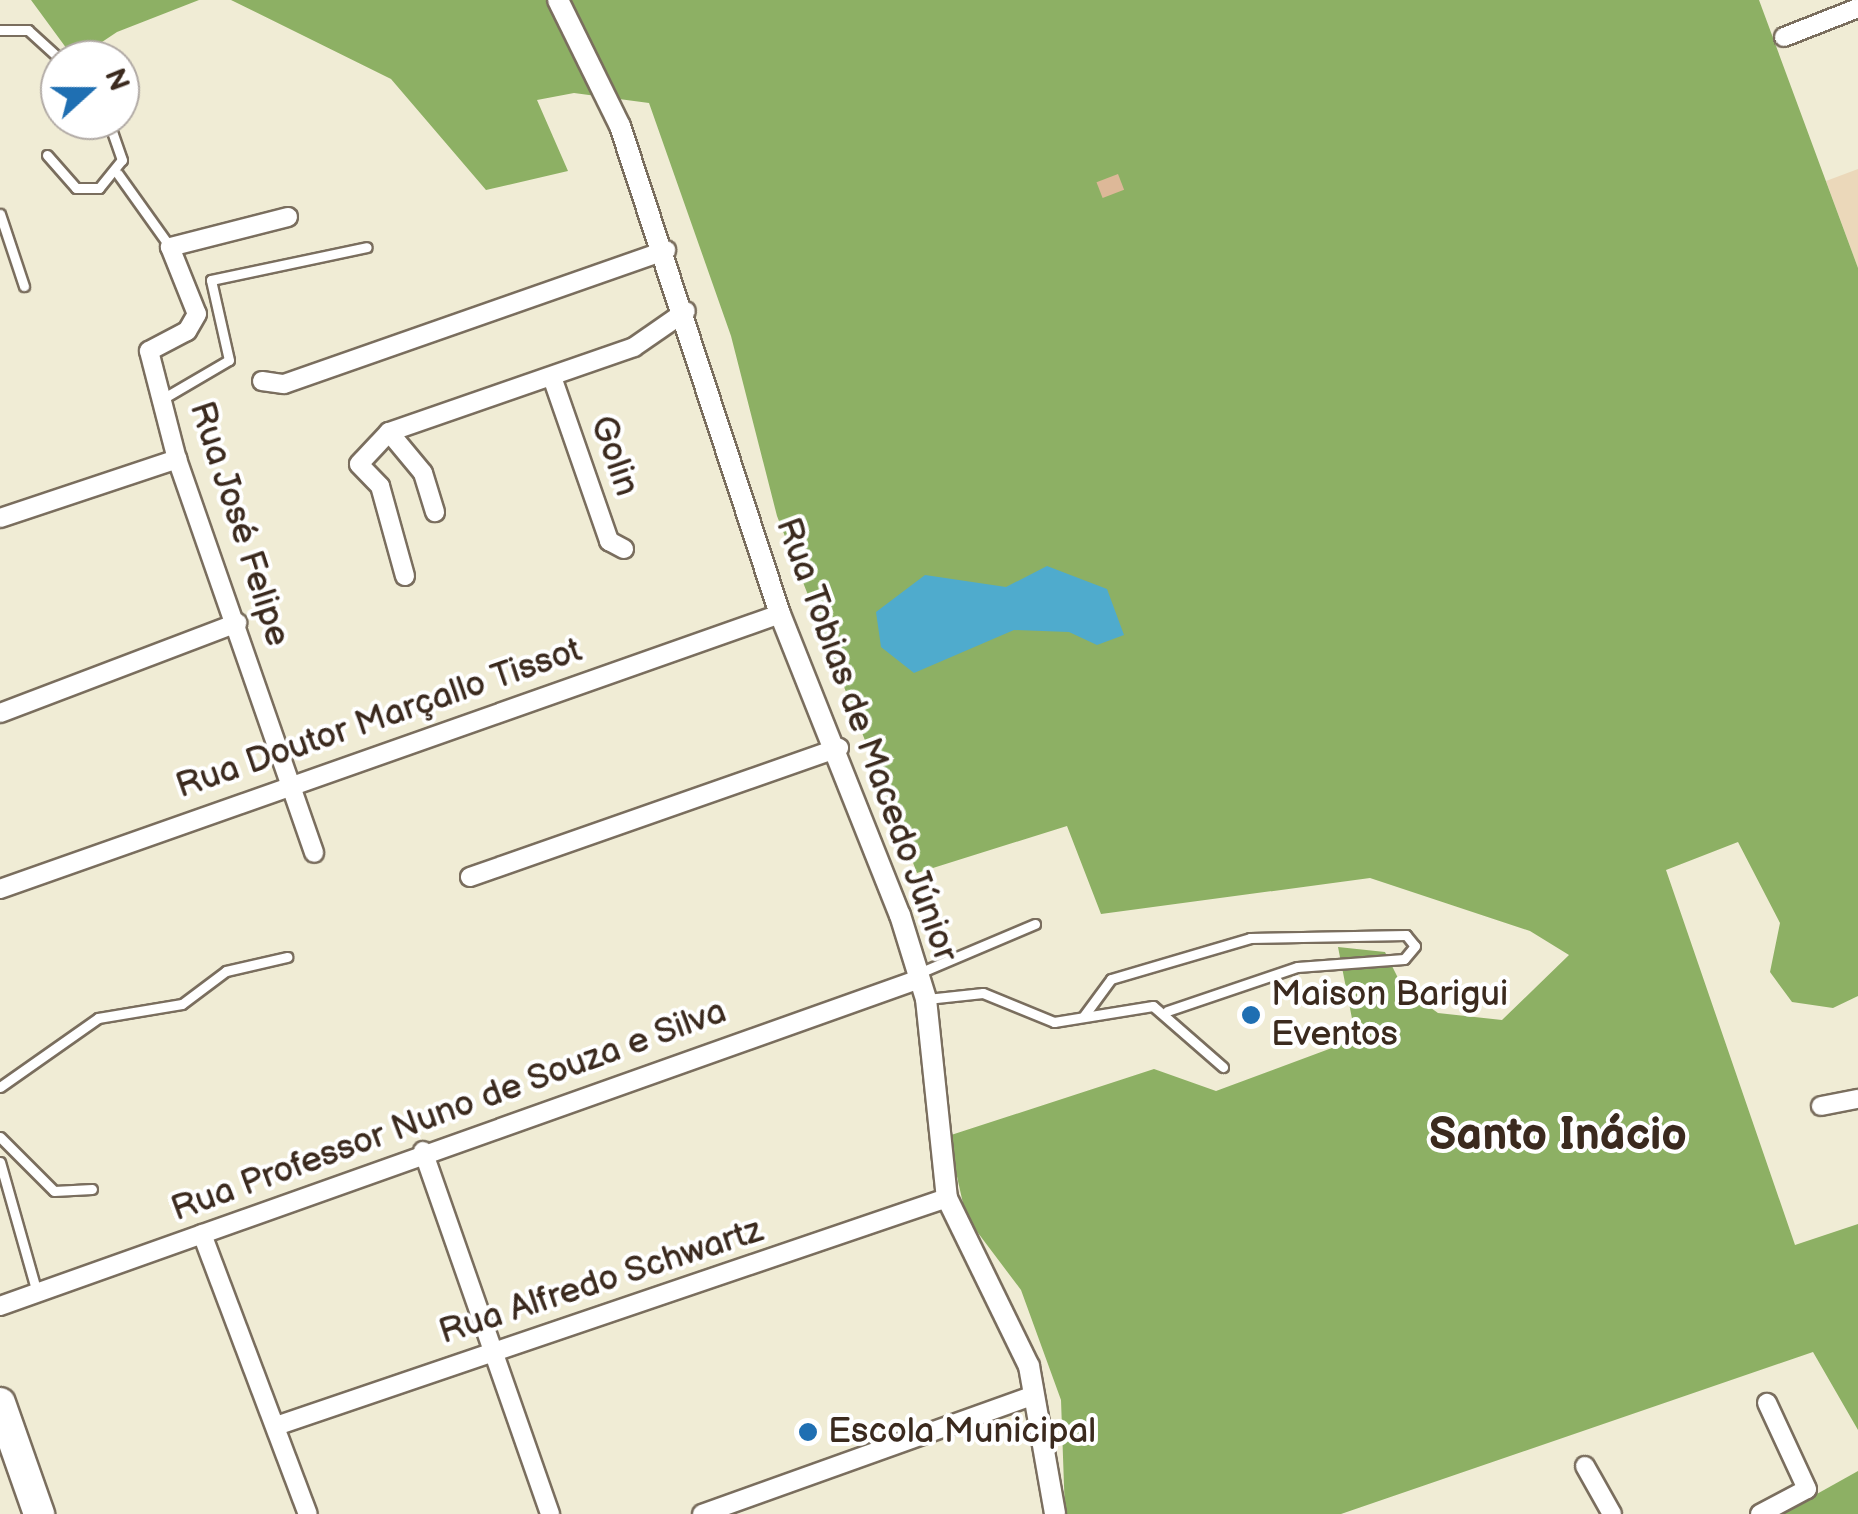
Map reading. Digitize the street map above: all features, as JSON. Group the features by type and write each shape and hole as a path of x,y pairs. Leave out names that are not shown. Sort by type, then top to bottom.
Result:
{"highway":[{"path":"0,1403 39,1514"}],"street":[{"name":"Rua Tobias de Macedo Júnior","path":"558,0 600,76 666,250 780,614 839,748 922,984 947,1198 959,1238 1017,1335 1034,1395 1055,1514"},
{"path":"1784,36 1858,8"},
{"path":"170,247 288,218"},
{"name":"Rua José Felipe","path":"170,247 197,314 188,332 150,351 177,459 314,853"},
{"path":"262,381 284,384 666,250"},
{"path":"405,576 380,486 359,464 389,432 634,348 686,312"},
{"name":"Golin","path":"552,378 609,540 624,549"},
{"path":"389,432 423,473 436,512"},
{"path":"0,518 177,459"},
{"name":"Rua Doutor Marçallo Tissot","path":"0,888 780,614"},
{"path":"0,712 237,623"},
{"path":"470,877 839,748"},
{"name":"Rua Professor Nuno de Souza e Silva","path":"0,1306 423,1151 922,984"},
{"path":"1821,1106 1858,1098"},
{"path":"423,1151 550,1514"},
{"name":"Rua Alfredo Schwartz","path":"276,1426 947,1198"},
{"path":"202,1234 308,1514"},
{"path":"702,1514 1034,1395"},
{"path":"1760,1514 1807,1489 1767,1403"},
{"path":"1586,1466 1612,1514"}],"lane":[{"path":"0,30 28,30 40,41"},
{"path":"46,155 76,188 99,188 118,174 119,140"},
{"name":"Rua José Felipe","path":"118,174 134,189 170,247"},
{"path":"0,214 24,286"},
{"path":"164,398 229,360 211,280 367,248"},
{"path":"922,984 1035,924"},
{"path":"922,984 983,992 1054,1022 1167,1011 1296,967 1404,959 1415,946 1406,935 1236,941 1111,980 1083,1017"},
{"path":"0,1087 98,1018 182,1004 226,971 287,957"},
{"path":"1167,1011 1223,1068"},
{"path":"0,1137 54,1191 92,1189"},
{"path":"0,1162 37,1293"}],"shaded area":[{"path":"1858,169 1858,268 1826,181"}],"green space":[{"path":"31,0 199,0 105,40 60,40"},
{"path":"231,0 1759,0 1858,268 1858,996 1833,1008 1792,1002 1770,972 1780,923 1738,842 1666,870 1795,1245 1858,1224 1858,1430 1813,1352 1341,1514 1065,1514 1061,1400 1021,1290 966,1217 948,1136 1154,1069 1216,1091 1356,1039 1338,947 1385,952 1403,988 1438,1013 1502,1020 1569,955 1530,931 1370,878 1101,914 1067,826 917,873 777,516 731,336 649,103 574,93 537,100 568,171 486,190 391,79"},
{"path":"1858,1471 1858,1514 1781,1514"}],"water":[{"path":"1047,566 1107,589 1124,635 1097,645 1069,632 1014,630 914,673 881,647 876,612 925,575 1006,587"}],"building":[{"path":"1118,174 1124,190 1103,198 1097,182"}],"place":[{"name":"Maison Barigui Eventos","path":"1251,1015"},
{"name":"Escola Municipal","path":"808,1432"}],"district":[{"name":"Santo Inácio","path":"1558,1136"}]}
